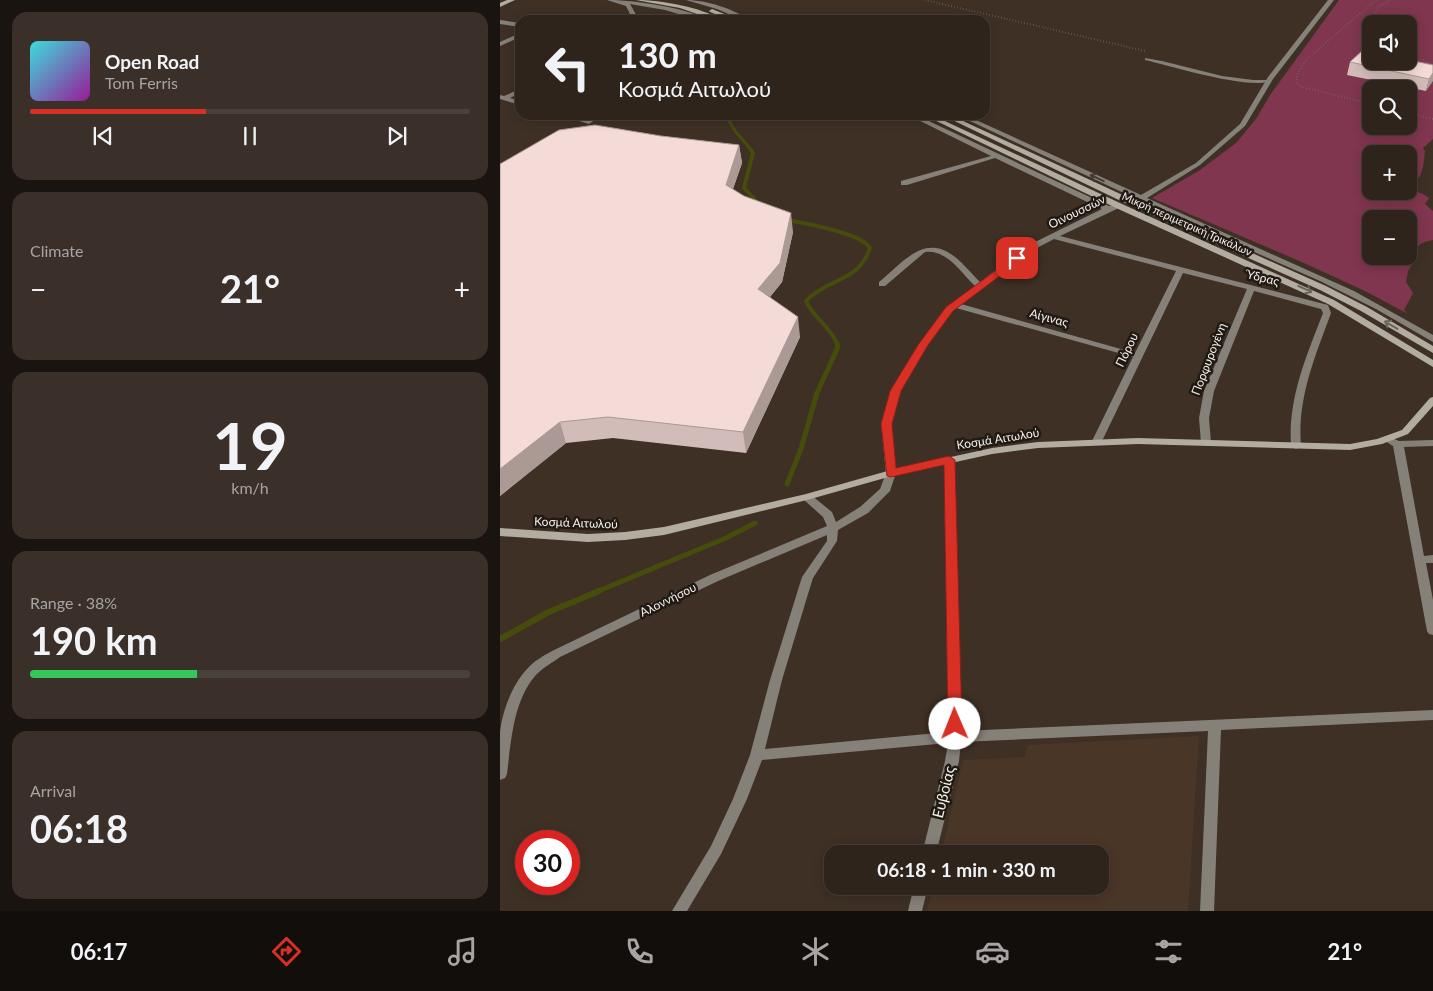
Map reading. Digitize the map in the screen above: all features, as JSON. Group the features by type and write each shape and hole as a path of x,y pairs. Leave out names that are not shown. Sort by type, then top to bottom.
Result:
{"main road":[{"path":"500,5 512,0"},
{"path":"639,0 681,8 703,15"},
{"path":"671,0 721,15"},
{"name":"Μικρή περιμετρική Τρικάλων","path":"938,120 1119,206 1331,302 1433,364"},
{"name":"Μικρή περιμετρική Τρικάλων","path":"956,120 1126,200 1323,288 1364,309 1433,350"},
{"name":"Κοσμά Αιτωλού","path":"500,532 588,538 664,531 807,497 891,473 992,451 1097,441 1350,447 1387,439 1405,432 1433,400"}],"street":[{"path":"610,0 666,8 689,15"},
{"path":"689,0 719,8 736,15"},
{"path":"1141,198 1198,164 1231,137 1243,124 1268,81 1332,0"},
{"path":"619,1 628,5 633,15"},
{"path":"500,22 515,24"},
{"path":"500,44 515,37"},
{"path":"503,98 515,93"},
{"path":"503,98 515,102"},
{"path":"921,120 1107,210"},
{"path":"971,120 1338,285 1433,339"},
{"path":"958,143 1107,210"},
{"path":"904,183 992,158"},
{"name":"Οινουσσών","path":"891,473 886,424 896,391 923,345 954,305 1030,248 1107,210 1119,206"},
{"name":"Ύδρας","path":"1055,237 1325,307 1327,313 1296,404 1294,430 1296,446"},
{"path":"882,284 918,254 930,248 945,252 979,286"},
{"name":"Πόρου","path":"1097,441 1180,270"},
{"name":"Πορφυρογένη","path":"1206,443 1204,413 1209,391 1252,288"},
{"name":"Αίγινας","path":"954,305 1138,356"},
{"path":"1387,439 1398,444 1433,443"},
{"path":"1398,444 1433,631"},
{"name":"Ευβοίας","path":"931,845 952,761 955,738 949,460"},
{"name":"Αλοννήσου","path":"500,774 508,726 514,706 530,674 541,664 556,654 714,578 832,528 864,510 879,497 885,491 891,473"},
{"path":"679,911 716,850 740,799 757,756 776,680 802,594 808,578 832,541 832,528 828,515 807,497"},
{"path":"1420,560 1433,559"},
{"path":"757,756 955,738 1433,715"},
{"path":"1207,911 1215,725"},
{"path":"915,911 919,895"}],"lane":[{"path":"1147,59 1222,77 1257,82 1268,81"}],"path":[{"path":"925,0 1146,51"},
{"path":"1362,102 1302,87 1297,84 1295,79 1298,71 1308,60 1376,0"},
{"path":"1377,15 1377,7 1391,0"},
{"path":"1417,58 1433,64"},
{"path":"1417,115 1433,119"}],"shaded area":[{"path":"1339,0 1433,0 1433,139 1423,148 1425,151 1424,164 1420,176 1417,180 1417,145 1362,145 1362,200 1417,200 1417,192 1429,198 1425,204 1433,211 1433,240 1424,242 1417,248 1417,210 1362,210 1362,265 1412,265 1408,271 1406,282 1413,293 1404,310 1408,314 1367,292 1304,263 1152,198 1200,170 1236,143 1256,119 1270,95"},
{"path":"1199,736 1188,911 927,911 931,895 1109,895 1109,845 943,845 963,760 1025,757 1028,745"}],"building":[{"path":"1362,51 1362,65 1350,62"},
{"path":"1417,62 1433,65 1433,73 1429,79 1387,70 1417,70"},
{"path":"595,125 661,136 739,145 726,185 744,196 791,213 780,263 758,289 798,317 743,432 608,417 560,422 500,469 500,164 559,130"}],"waterway":[{"path":"729,120 752,151"},
{"path":"751,150 753,153 744,188 760,205"},
{"path":"785,219 844,233 864,242 870,248 865,259 851,274 824,288 806,301 813,313 831,332 837,344"},
{"path":"787,484 801,449 817,393 838,347 837,343"},
{"path":"596,592 726,538 755,523"},
{"path":"500,639 549,612 599,591"}],"route":[{"path":"955,724 949,460 891,473 886,424 896,391 923,345 950,309 1017,258"}]}
